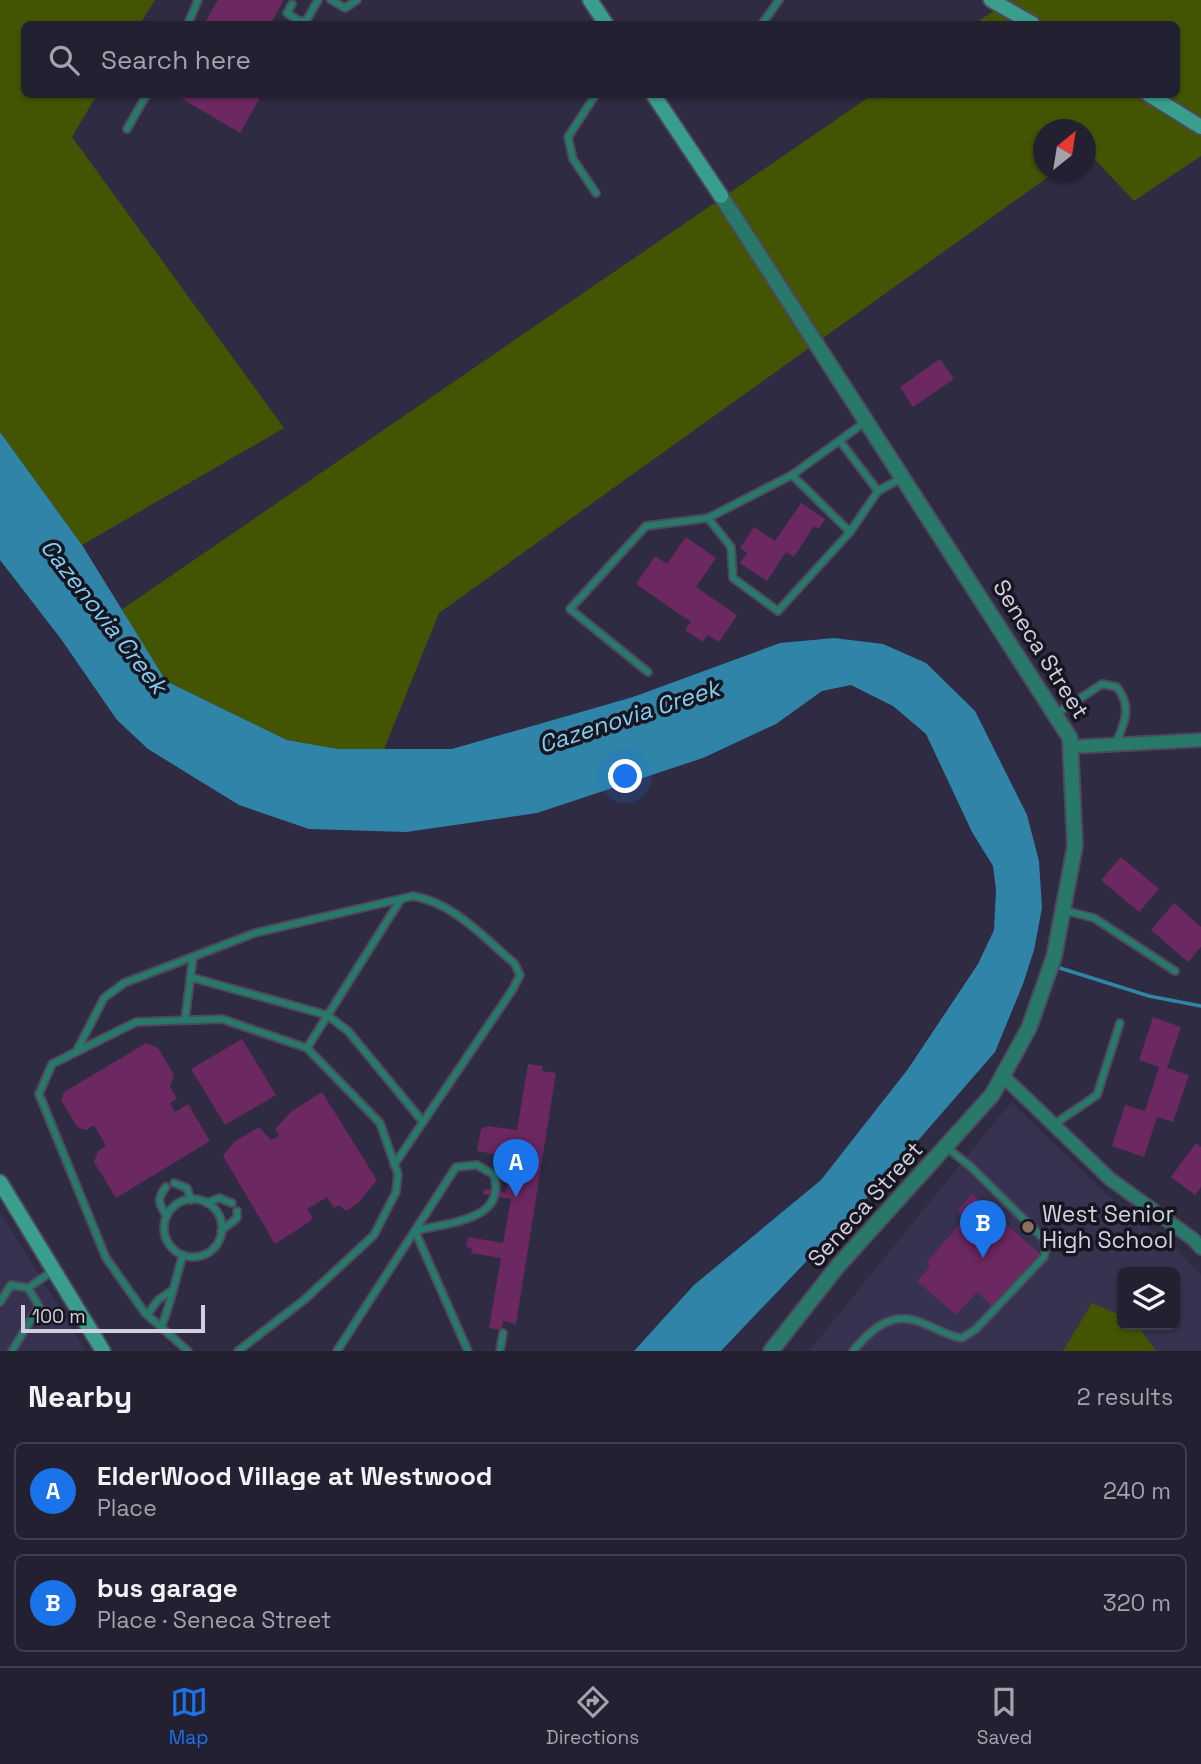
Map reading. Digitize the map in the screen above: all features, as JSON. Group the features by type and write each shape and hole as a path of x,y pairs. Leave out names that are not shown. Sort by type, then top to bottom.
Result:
{"main road":[{"path":"590,0 604,21"},
{"path":"994,2 1028,21"},
{"name":"Seneca Street","path":"656,98 721,197"},
{"path":"1154,98 1201,127"},
{"path":"0,1182 103,1351"}],"street":[{"name":"Seneca Street","path":"721,197 1070,737 1075,846 1054,957 1029,1028 992,1095 837,1267 771,1351"},
{"path":"1070,747 1201,740"},
{"path":"1003,1076 1110,1179 1198,1240"}],"lane":[{"path":"189,21 198,0"},
{"path":"292,4 287,13 299,21 306,21 318,0"},
{"path":"331,0 345,8 357,0"},
{"path":"764,21 779,0"},
{"path":"127,129 145,98"},
{"path":"593,98 568,137 572,159 596,192"},
{"path":"648,672 570,608 646,526 708,518 792,475 867,421"},
{"path":"840,441 878,491"},
{"path":"792,475 850,532"},
{"path":"708,518 731,547 733,578 778,611 850,532 878,491 902,478"},
{"path":"1056,714 1102,684 1118,687 1125,697 1127,710 1115,746"},
{"path":"76,1052 104,998 124,982 255,933 413,896 433,900 451,910 514,963 520,975 394,1165"},
{"path":"307,1048 401,899"},
{"path":"1063,909 1094,918 1175,971"},
{"path":"185,1020 193,957"},
{"path":"190,977 327,1015 348,1031 424,1122"},
{"path":"188,1351 147,1315 106,1258 39,1094 52,1064 136,1022 222,1019 307,1048 380,1124 398,1174 396,1192 374,1235 304,1300 238,1351"},
{"path":"1053,1125 1097,1095 1120,1023"},
{"path":"853,1351 871,1330 891,1319 920,1321 962,1338 976,1329 1044,1257 1047,1242 970,1166 946,1147"},
{"path":"337,1351 456,1167 477,1165 494,1175 497,1186 495,1201 484,1213 415,1231"},
{"path":"174,1183 187,1188 191,1200"},
{"path":"166,1188 160,1194 159,1204 167,1216"},
{"path":"207,1203 220,1217 221,1231 217,1244 202,1256 183,1255 175,1251 165,1235 167,1216 180,1203 191,1200 207,1203 219,1198 232,1203"},
{"path":"221,1231 237,1219 236,1210"},
{"path":"415,1231 468,1351"},
{"path":"161,1328 171,1305 171,1291 183,1255"},
{"path":"0,1302 10,1285 28,1288 54,1270"},
{"path":"12,1351 39,1306 28,1288"},
{"path":"147,1315 158,1300 171,1291"},
{"path":"500,1351 503,1333"}],"shaded area":[{"name":"West Senior High School","path":"1011,1102 1120,1207 1175,1247 1201,1275 1201,1351 809,1351"},
{"path":"0,1212 86,1351 0,1351"}],"green space":[{"path":"0,0 155,0 142,21 21,21 21,98 95,98 72,137 284,428 82,545 0,432"},
{"path":"1010,0 1201,0 1201,156 1134,201 1096,161 1096,119 1033,119 1033,182 1041,182 439,613 384,749 338,749 287,740 166,681 121,610 868,98 1180,98 1180,21 978,21"},
{"path":"1092,1303 1117,1314 1117,1330 1141,1330 1156,1351 1063,1351"}],"water":[{"name":"Cazenovia Creek","path":"0,432 82,545 166,681 287,740 338,749 452,749 633,697 780,643 834,638 883,644 926,663 975,711 1027,815 1039,861 1042,908 1034,950 995,1052 881,1183 721,1351 634,1351 694,1285 821,1180 908,1069 978,964 994,930 996,890 993,866 972,832 926,734 893,706 851,685 822,691 776,724 703,758 537,813 406,832 309,829 239,805 148,749 117,720 61,639 0,560"}],"building":[{"path":"218,0 284,0 272,21 206,21"},
{"path":"181,98 260,98 240,133"},
{"path":"940,359 954,379 913,407 900,387"},
{"path":"801,503 825,519 819,529 814,526 794,557 786,552 767,581 740,563 747,553 740,548 754,527 775,541"},
{"path":"686,537 716,558 696,587 737,615 719,642 708,635 703,642 685,630 691,622 636,584 655,556 667,564"},
{"path":"1121,857 1159,889 1139,912 1101,880"},
{"path":"1174,903 1201,927 1201,947 1188,962 1151,930"},
{"path":"1153,1017 1181,1027 1167,1068 1189,1075 1173,1122 1157,1117 1144,1157 1112,1146 1125,1105 1145,1111 1159,1067 1139,1060"},
{"path":"242,1039 276,1095 225,1125 191,1069"},
{"path":"146,1043 158,1048 174,1075 170,1087 177,1099 170,1103 175,1112 188,1104 210,1141 116,1198 94,1162 98,1151 106,1146 94,1125 86,1130 77,1127 61,1100 64,1092"},
{"path":"528,1064 543,1066 542,1071 556,1073 516,1324 503,1321 502,1330 489,1328 501,1258 471,1253 472,1248 466,1247 468,1237 503,1243 511,1199 483,1194 484,1189 506,1193 512,1157 477,1151 481,1129 488,1126 517,1130"},
{"path":"322,1092 377,1180 357,1204 346,1211 339,1205 334,1208 327,1197 307,1209 313,1218 275,1244 223,1156 234,1142 259,1127 271,1140 279,1136 275,1129 292,1111"},
{"path":"1196,1143 1201,1147 1201,1187 1195,1195 1171,1177"},
{"path":"972,1194 1040,1254 993,1307 977,1292 956,1315 917,1281 930,1267 927,1262 965,1218 957,1211"}],"waterway":[{"path":"1060,968 1149,996 1201,1006"}],"place":[{"name":"ElderWood Village at Westwood","path":"516,1197"},
{"name":"West Senior High School","path":"1028,1227"},
{"name":"bus garage","path":"983,1258"}]}
